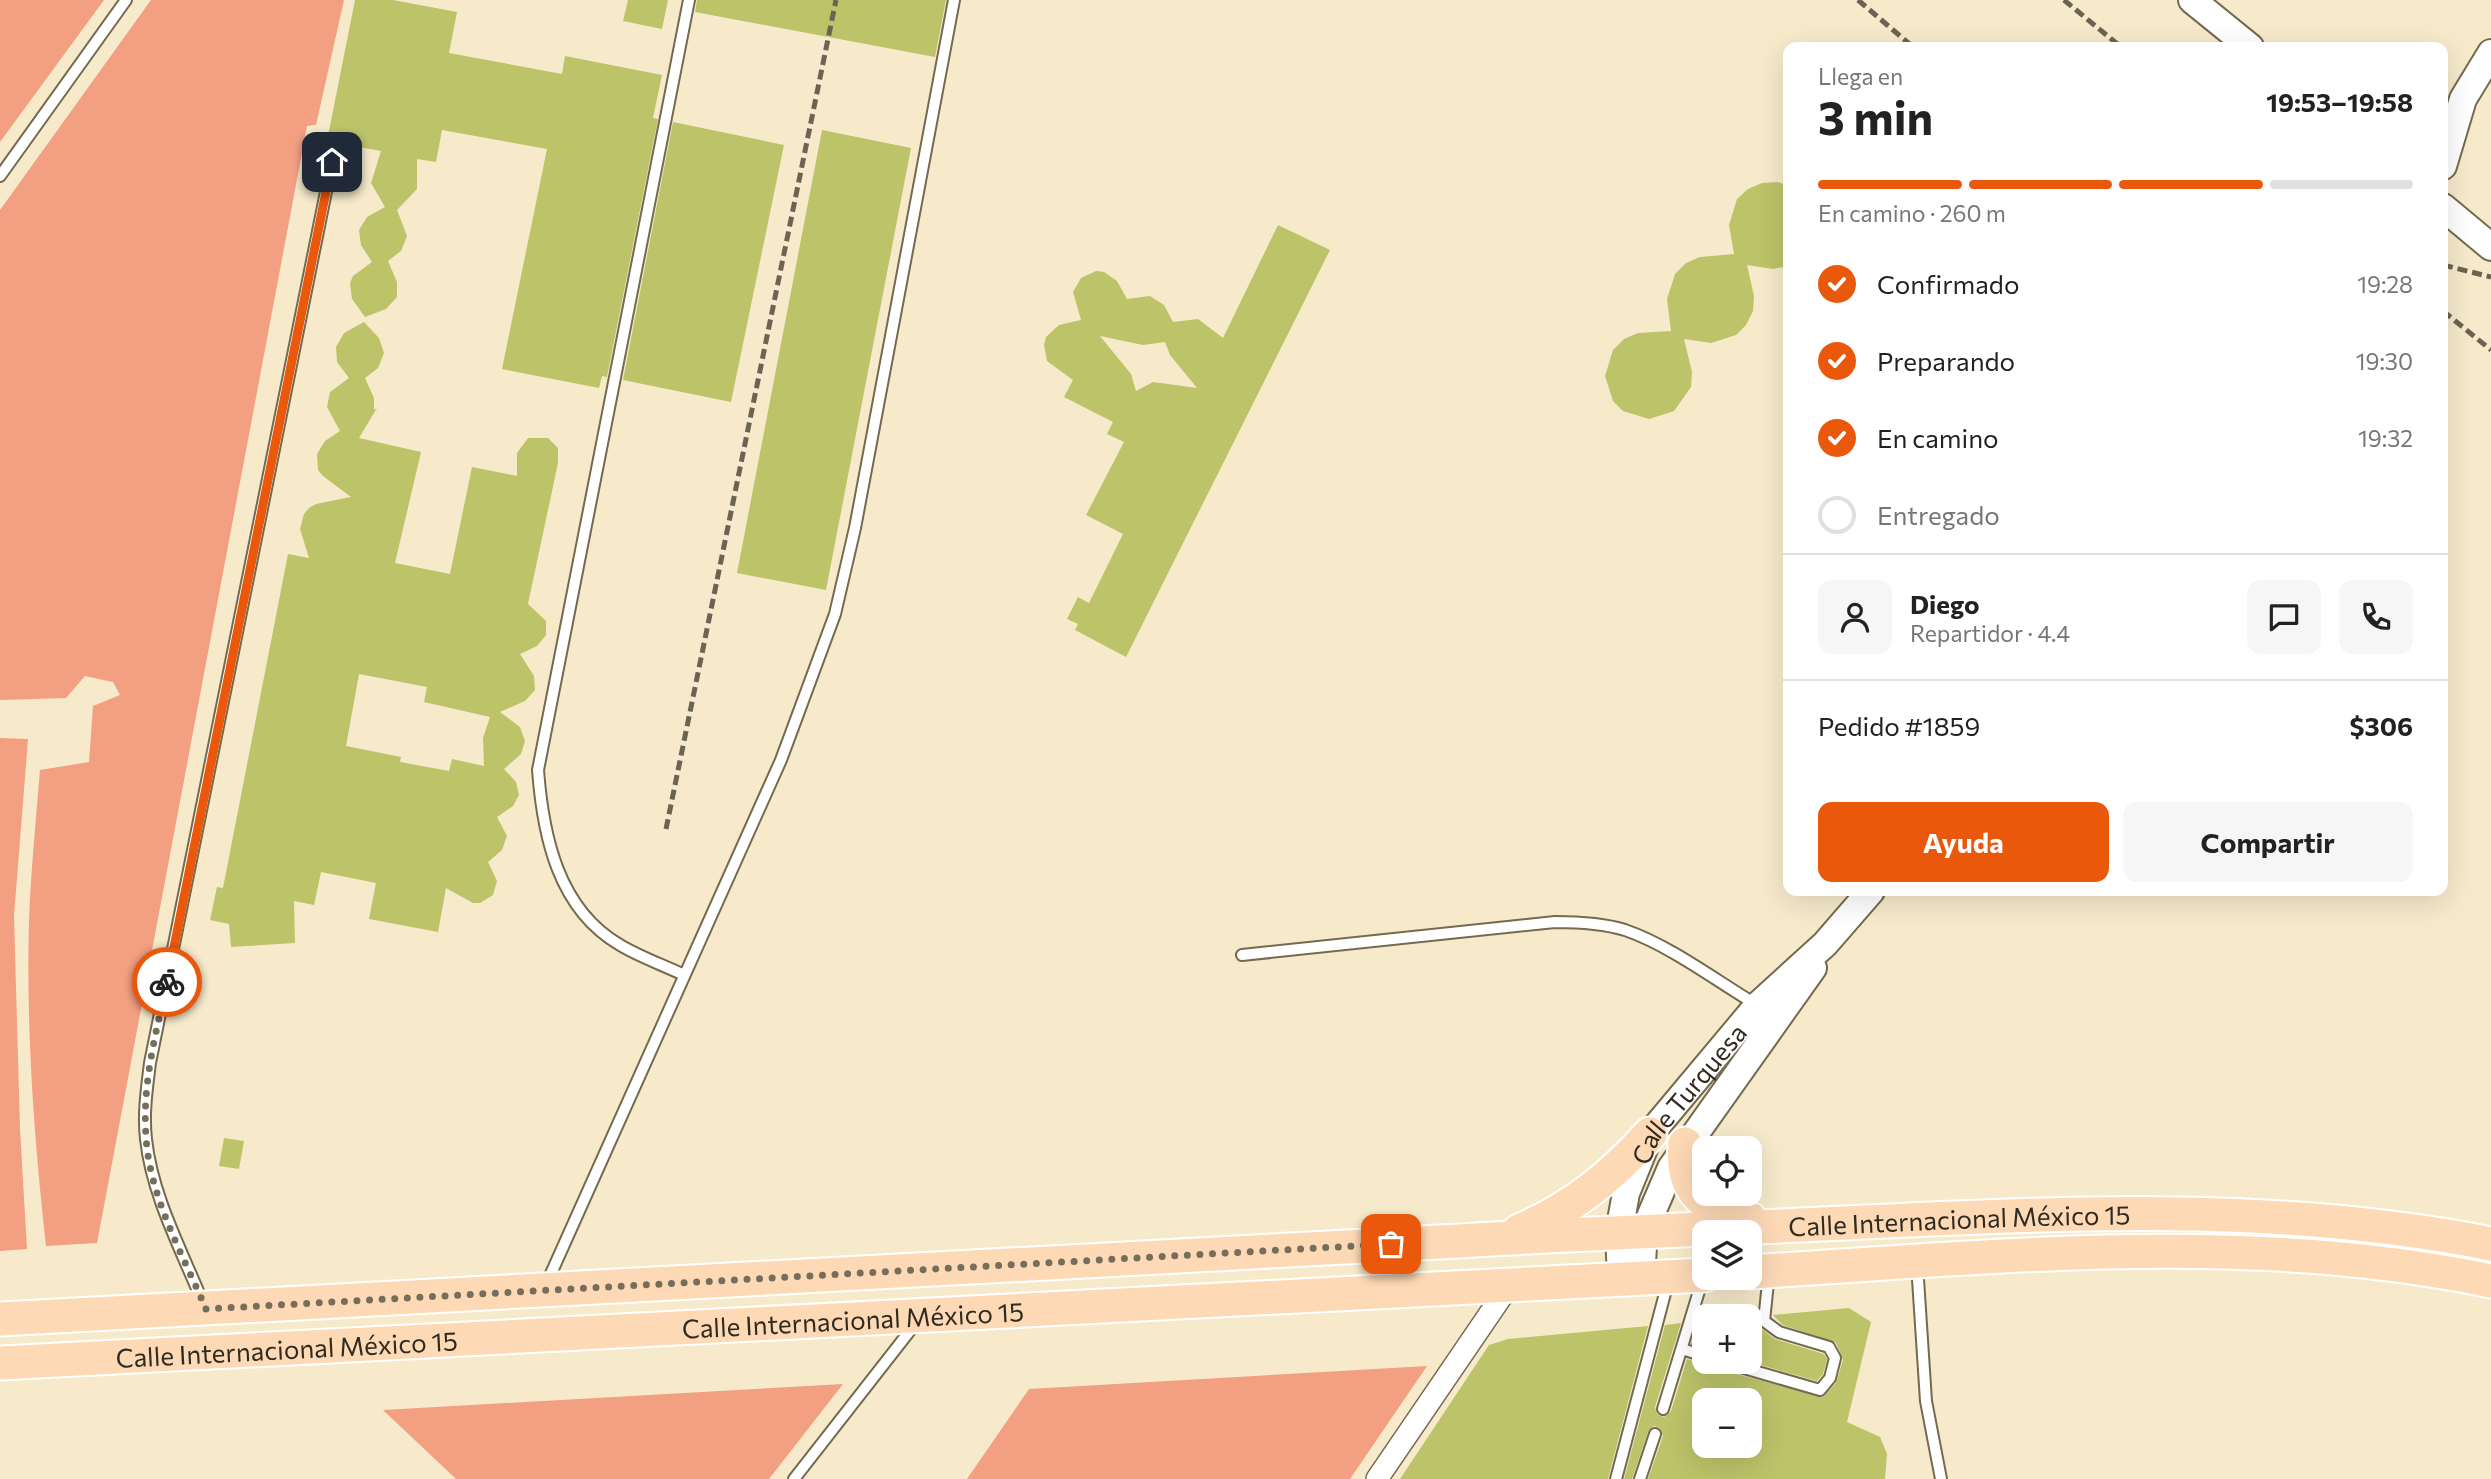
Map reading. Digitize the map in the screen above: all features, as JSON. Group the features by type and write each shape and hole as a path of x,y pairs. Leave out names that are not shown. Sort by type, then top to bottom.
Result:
{"main road":[{"path":"1503,1237 1545,1220 1585,1196 1620,1168 1650,1134"},
{"path":"1685,1144 1683,1160 1688,1181 1715,1211 1790,1225"},
{"name":"Calle Internacional México 15","path":"0,1319 1503,1237 2044,1214 2207,1212 2358,1223 2428,1231 2491,1244"},
{"name":"Calle Internacional México 15","path":"1762,1271 2109,1252 2240,1253 2377,1264 2491,1281"},
{"name":"Calle Internacional México 15","path":"0,1363 1692,1276"}],"street":[{"path":"2193,0 2244,42"},
{"path":"2448,149 2463,99 2491,53"},
{"path":"2448,211 2491,247"},
{"name":"Calle Turquesa","path":"1644,1278 1631,1231 1626,1193 1650,1134 1768,1011 1867,896"},
{"name":"Calle Turquesa","path":"1631,1231 1658,1193 1685,1144 1768,1011"},
{"path":"1377,1479 1510,1284"}],"lane":[{"path":"0,176 126,0"},
{"path":"684,975 620,945 596,928 578,906 559,877 547,838 538,770 689,0"},
{"path":"544,1290 781,760 835,614 855,528 954,0"},
{"path":"206,1309 164,1210 146,1139 145,1104 150,1063 332,162"},
{"path":"1242,956 1555,922 1591,922 1625,930 1661,947 1768,1011"},
{"path":"1917,1261 1926,1401 1941,1479"},
{"path":"1616,1479 1644,1278"},
{"path":"1664,1409 1700,1290"},
{"path":"1761,1290 1764,1321 1779,1332 1829,1347 1835,1359 1830,1378 1820,1390 1762,1373"},
{"path":"794,1479 922,1315"},
{"path":"1682,1349 1692,1352"},
{"path":"1640,1479 1655,1434"}],"shaded area":[{"path":"0,0 104,0 0,142"},
{"path":"151,0 344,0 316,125 307,126 97,1243 46,1246 35,1124 28,961 40,770 89,762 93,706 120,695 113,682 85,676 66,698 0,700 0,210"},
{"path":"0,738 28,739 14,916 20,1129 27,1249 0,1251"},
{"path":"1427,1366 1350,1479 967,1479 1029,1389"},
{"path":"843,1384 769,1479 456,1479 383,1410"}],"building":[{"path":"355,0 393,0 457,12 449,53 562,74 565,56 662,75 653,118 658,119 607,377 602,376 599,388 502,369 547,149 442,130 436,162 417,159 417,189 397,210 407,236 401,251 388,261 397,282 397,297 386,309 365,317 352,299 350,283 353,276 372,262 361,245 359,230 367,217 385,207 371,183 381,151 327,141"},
{"path":"628,0 668,0 662,29 623,21"},
{"path":"697,0 946,0 935,57 695,12"},
{"path":"673,122 784,145 731,402 623,380"},
{"path":"822,130 911,148 826,590 737,573"},
{"path":"1762,183 1783,184 1783,267 1773,269 1747,265 1754,296 1753,311 1746,325 1736,335 1711,343 1684,339 1692,372 1691,387 1674,411 1649,419 1623,411 1613,401 1605,376 1613,350 1624,339 1638,333 1671,331 1667,299 1675,274 1686,263 1700,257 1734,254 1729,225 1737,199 1748,189"},
{"path":"1278,225 1330,250 1126,657 1075,630 1078,624 1067,619 1078,597 1089,603 1123,534 1086,515 1124,442 1107,434 1113,422 1064,397 1073,380 1047,361 1044,345 1046,337 1059,325 1081,320 1073,292 1081,278 1096,271 1104,272 1117,281 1127,299 1150,296 1164,305 1173,322 1198,319 1223,338","holes":["1100,336 1143,345 1165,342 1170,355 1197,388 1153,382 1136,391 1131,374"]},
{"path":"364,322 379,338 384,353 378,368 365,378 374,398 374,410 377,408 359,438 421,452 395,563 450,574 472,467 517,476 517,453 528,438 548,438 558,448 558,463 528,604 546,621 546,635 537,646 520,654 534,676 535,690 525,701 500,712 520,727 525,741 521,754 504,769 516,782 519,795 513,806 497,817 507,836 502,850 488,862 497,881 493,895 480,903 473,903 446,888 438,932 369,919 376,883 321,872 314,905 294,901 295,943 231,947 229,924 210,920 217,887 223,888 288,554 309,558 300,529 304,514 309,508 351,497 318,470 317,454 325,441 340,431 327,407 330,392 349,378 337,362 336,347 344,333","holes":["359,674 427,687 424,702 490,717 483,738 484,766 452,759 449,771 400,762 401,757 346,746"]},
{"path":"224,1138 244,1141 239,1169 219,1166"},
{"path":"1849,1308 1871,1322 1847,1422 1880,1437 1887,1454 1885,1479 1648,1479 1663,1436 1660,1428 1654,1426 1648,1432 1632,1479 1624,1479 1665,1325 1681,1323 1655,1407 1657,1414 1664,1417 1671,1411 1687,1359 1692,1361 1692,1374 1736,1374 1823,1397 1836,1383 1843,1360 1836,1343 1783,1325 1773,1315"},
{"path":"1648,1326 1608,1479 1400,1479 1489,1345 1508,1339"},
{"path":"1762,1329 1775,1339 1824,1354 1827,1359 1823,1374 1817,1381 1762,1365"}],"railway":[{"path":"666,829 836,0"},
{"path":"1858,0 1907,42"},
{"path":"2064,0 2115,42"},
{"path":"2448,266 2491,277"},
{"path":"2448,315 2491,350"}],"way so far":[{"path":"167,982 150,1063 145,1104 146,1139 164,1210 206,1309 1391,1244"}],"route":[{"path":"167,982 332,162"}]}
